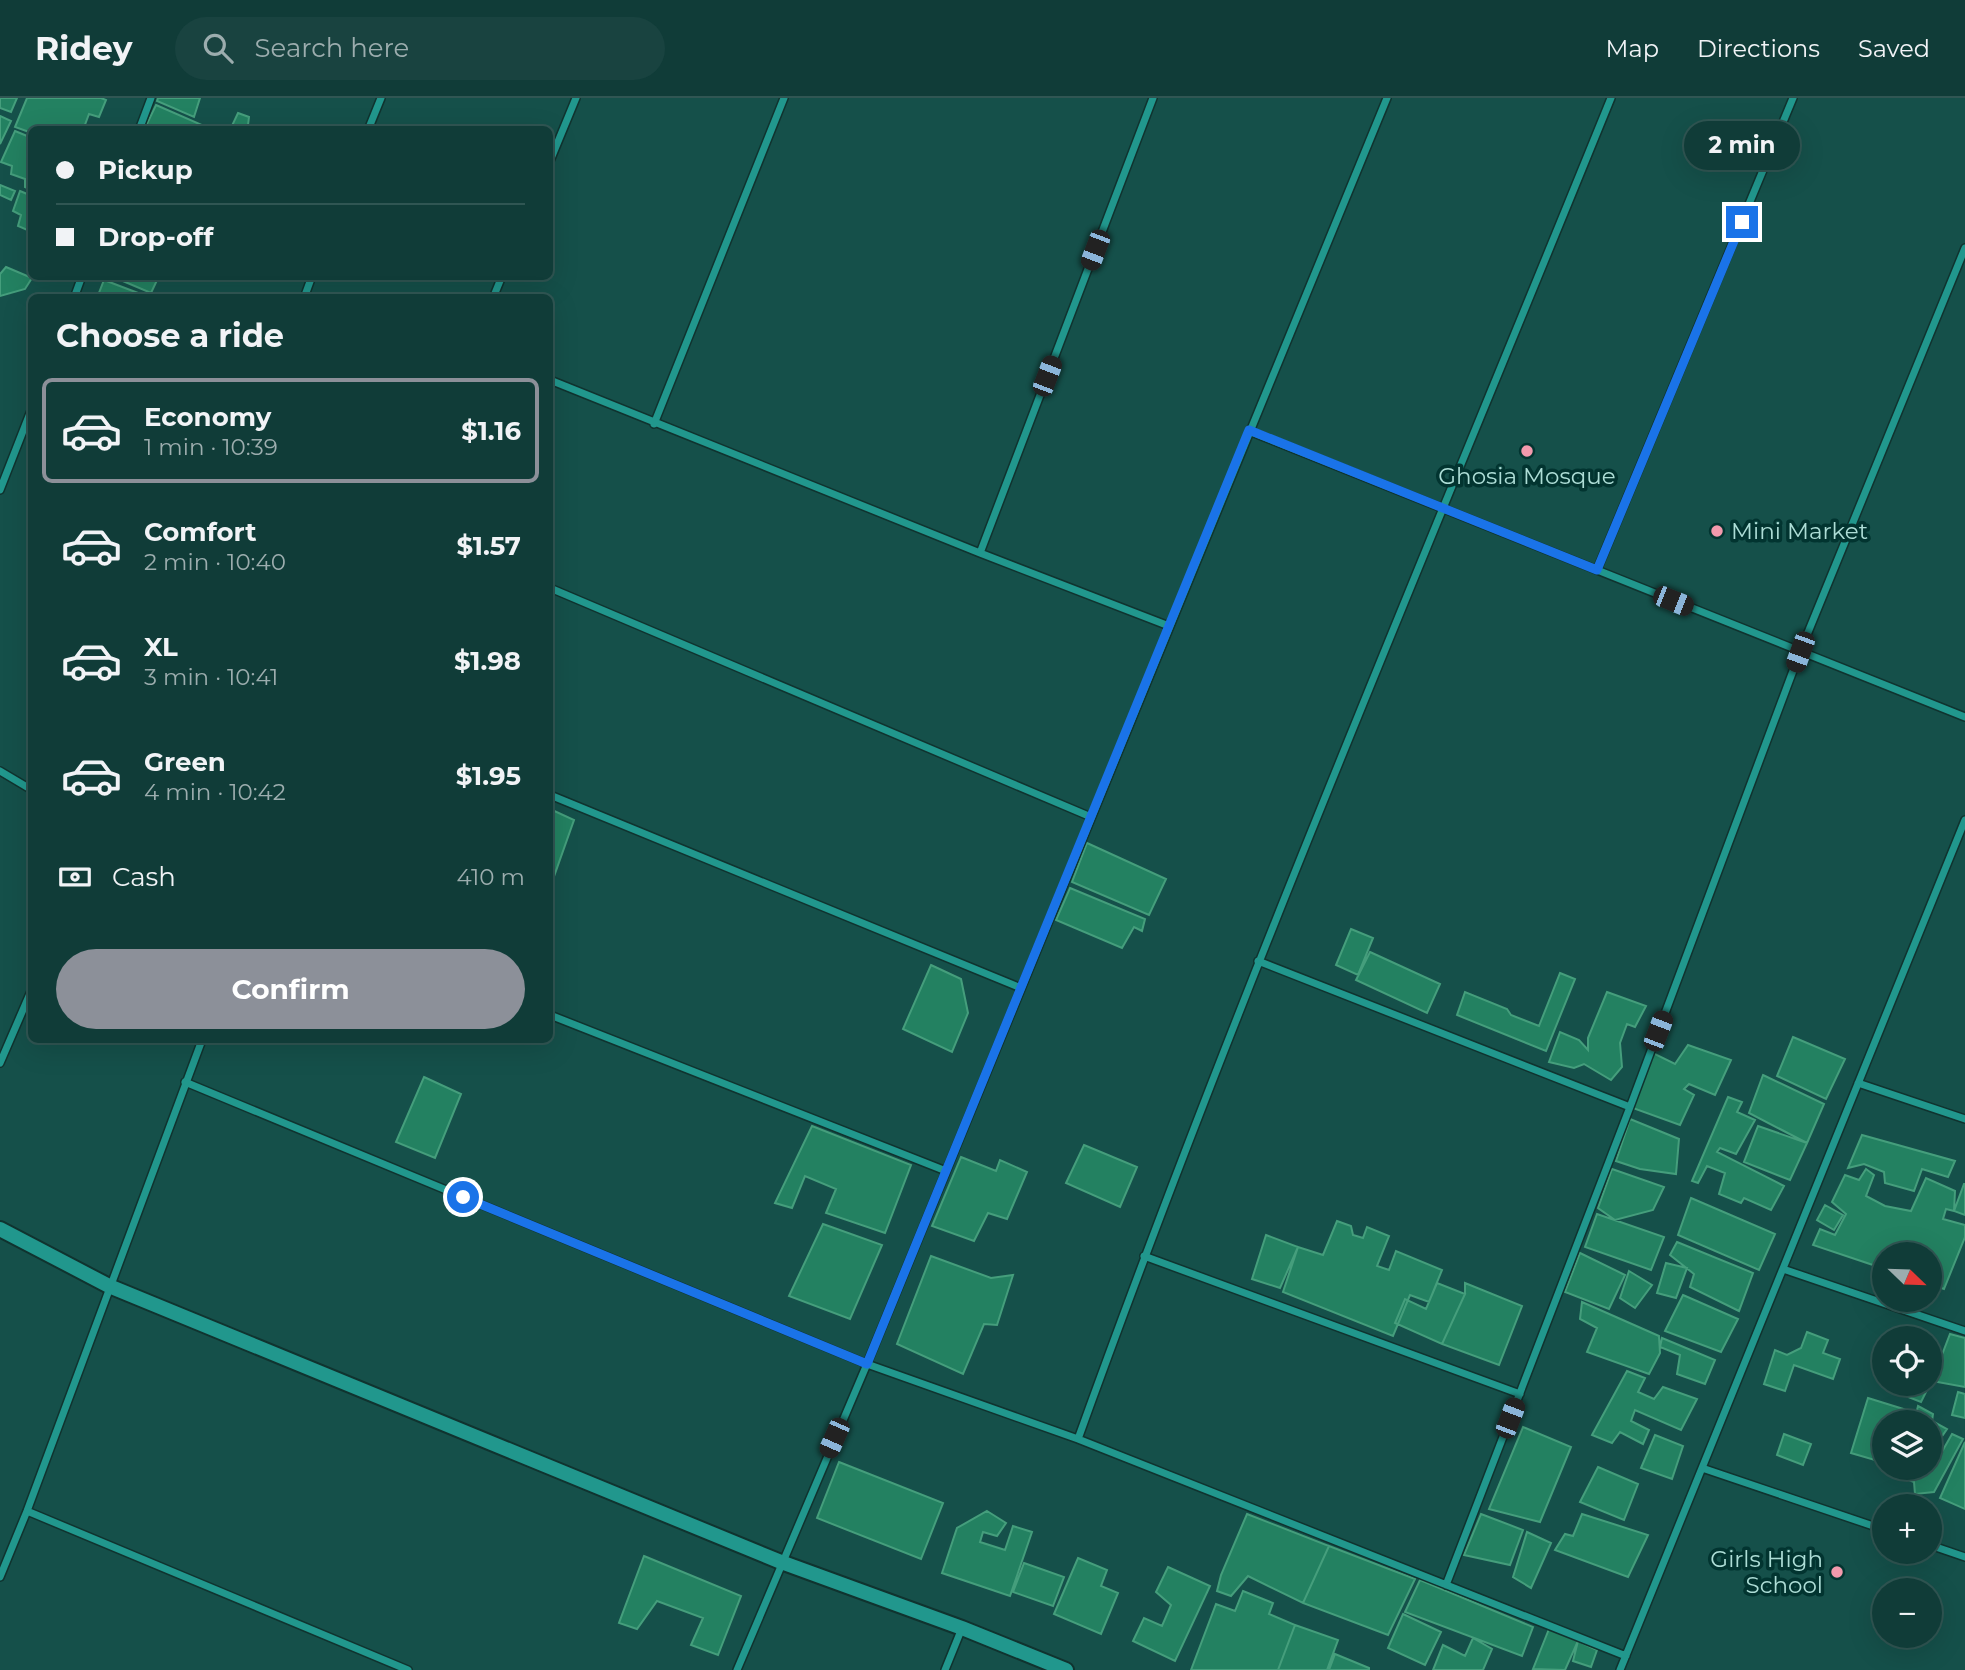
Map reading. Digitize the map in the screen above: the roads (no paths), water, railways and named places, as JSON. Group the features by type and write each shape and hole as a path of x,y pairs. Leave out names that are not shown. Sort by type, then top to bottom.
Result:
{"main road":[{"path":"0,1229 109,1286 780,1562 962,1628 1066,1670"}],"street":[{"path":"140,126 151,98"},
{"path":"370,126 381,98"},
{"path":"553,154 576,98"},
{"path":"654,424 784,98"},
{"path":"980,553 1153,98"},
{"path":"737,1670 780,1562 867,1364 1387,98"},
{"path":"1078,1439 1143,1256 1258,961 1611,98"},
{"path":"1597,570 1793,98"},
{"path":"1446,1585 1630,1107 1800,652 1965,248"},
{"path":"553,381 654,424 1169,626"},
{"path":"0,490 28,418"},
{"path":"1249,430 1965,717"},
{"path":"553,589 1091,817"},
{"path":"0,771 28,788"},
{"path":"553,796 1021,988"},
{"path":"1620,1670 1965,820"},
{"path":"1258,961 1630,1107"},
{"path":"0,1063 28,998"},
{"path":"553,1016 946,1171"},
{"path":"0,1577 201,1043"},
{"path":"185,1082 867,1364 1078,1439 1626,1656"},
{"path":"1858,1083 1965,1119"},
{"path":"1143,1256 1520,1394"},
{"path":"1783,1269 1965,1331"},
{"path":"1702,1468 1872,1526"},
{"path":"27,1511 408,1670"},
{"path":"1942,1549 1965,1557"},
{"path":"945,1670 962,1628"}],"place":[{"name":"Ghosia Mosque","path":"1527,451"},
{"name":"Mini Market","path":"1717,531"},
{"name":"Girls High School","path":"1837,1572"}]}
